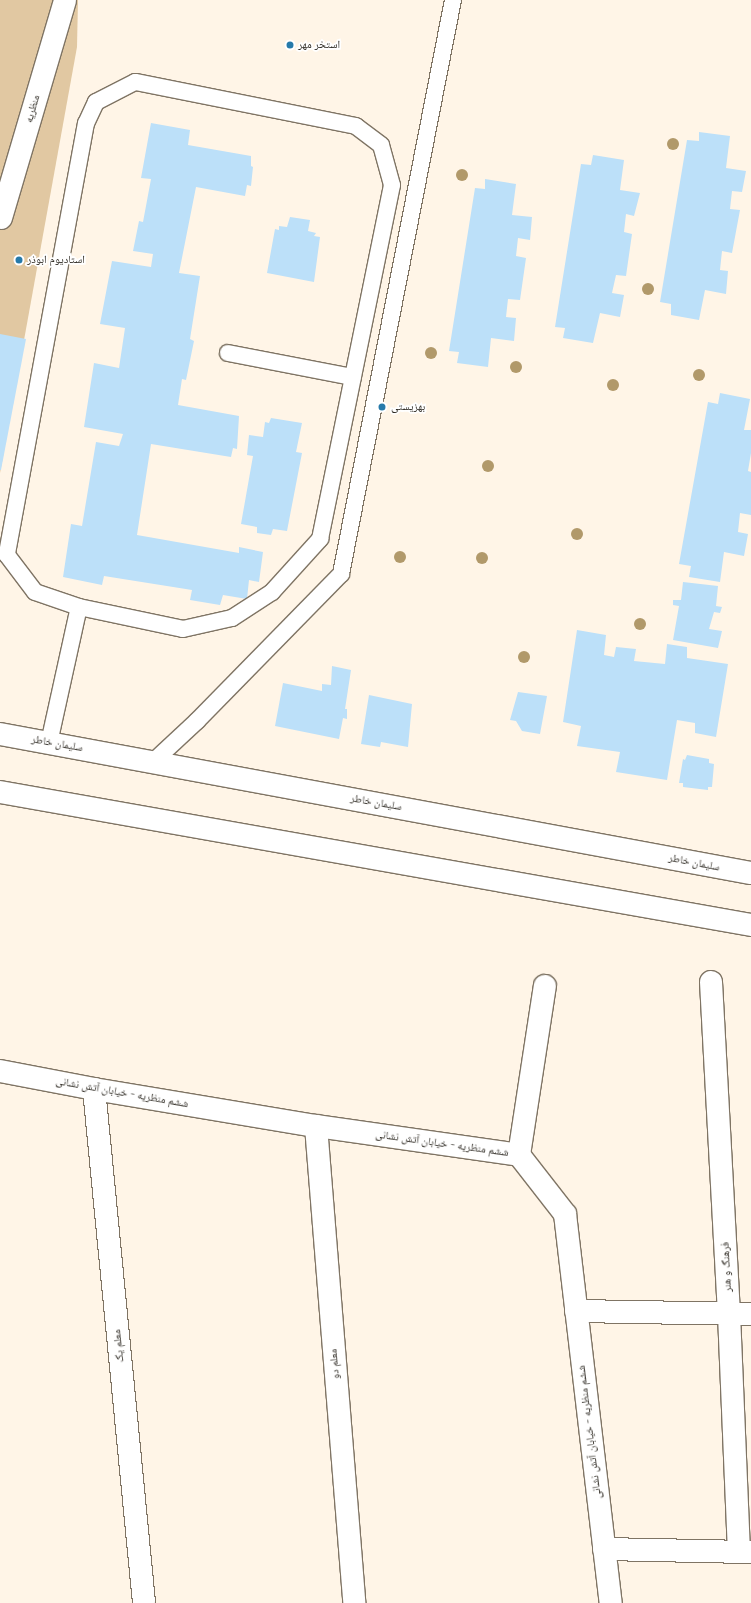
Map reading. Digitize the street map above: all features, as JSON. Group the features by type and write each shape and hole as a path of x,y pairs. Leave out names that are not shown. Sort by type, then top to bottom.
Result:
{"main road":[{"name":"منظریه","path":"1,218 65,0"},
{"name":"سلیمان خاطر","path":"0,734 751,873"},
{"path":"0,792 751,925"},
{"name":"فرهنگ و هنر","path":"711,982 729,1314 745,1552"},
{"path":"519,1155 545,986"},
{"name":"ششم منظریه - خیابان آتش نشانی","path":"0,1071 94,1089 316,1126 519,1155 565,1214 611,1603"},
{"name":"معلم یک","path":"94,1089 144,1603"},
{"name":"معلم دو","path":"316,1126 354,1603"},
{"path":"576,1311 751,1314"},
{"path":"604,1549 745,1552"}],"lane":[{"path":"153,762 197,720 341,574 453,0"},
{"path":"135,82 356,126 381,145 392,185 320,539 272,592 232,618 183,629 79,608 35,592 7,555 86,123 96,102 135,82"},
{"path":"228,353 353,378"},
{"path":"49,743 79,608"}],"shaded area":[{"name":"استادیوم ابوذر","path":"0,0 78,0 77,47 0,473"}],"building":[{"path":"151,123 190,130 188,145 251,156 251,166 253,167 251,186 247,185 245,196 196,187 179,273 200,276 190,339 194,341 186,380 182,379 178,405 239,416 237,449 233,448 231,457 151,444 137,535 239,553 239,547 263,552 259,582 249,580 247,599 223,595 220,605 190,600 192,590 104,576 102,585 63,577 71,524 82,526 96,442 119,446 123,434 84,427 94,363 119,368 125,328 100,324 112,261 151,267 153,254 133,251 139,221 143,222 151,179 141,178"},
{"path":"699,132 730,136 726,168 746,171 742,192 732,191 730,209 740,210 732,253 722,251 720,270 728,271 726,294 705,290 699,320 671,315 671,304 660,302 687,140 699,141"},
{"path":"593,155 624,160 620,190 640,193 634,216 626,214 624,232 632,234 626,276 616,275 612,293 624,295 620,317 600,313 593,343 563,338 565,328 555,327 581,164 591,165"},
{"path":"485,179 516,184 512,215 532,217 530,240 518,238 516,256 526,258 520,300 508,299 506,317 516,318 514,341 491,338 488,367 457,363 459,352 449,351 475,188 485,189"},
{"path":"290,217 310,220 308,231 316,233 314,236 320,237 314,282 267,273 275,229 279,230 279,226 287,227"},
{"path":"0,334 26,339 1,470 0,470"},
{"path":"720,393 750,399 744,430 751,430 751,453 748,471 751,472 751,515 740,513 738,532 748,534 744,556 724,552 720,582 689,577 691,566 679,564 708,402 718,404"},
{"path":"271,418 302,423 296,452 302,453 287,531 273,529 271,535 257,533 257,527 241,524 253,456 247,455 249,435 263,437 265,422 269,423"},
{"path":"683,582 718,586 716,606 722,607 720,613 714,612 709,629 722,631 718,648 673,640 679,606 673,605 673,600 681,600"},
{"path":"577,630 606,635 604,655 614,657 616,647 636,649 634,661 665,664 667,644 687,647 687,658 728,664 716,737 695,733 695,723 677,720 667,780 616,772 620,752 577,746 581,726 563,722"},
{"path":"332,666 351,670 345,709 347,709 347,719 343,718 339,739 275,726 283,683 322,691 322,684 331,685"},
{"path":"518,692 547,696 540,734 522,731 516,721 510,720"},
{"path":"369,695 412,704 408,747 381,742 380,747 361,744"},
{"path":"687,755 709,759 709,763 714,764 712,787 708,787 708,790 683,787 683,783 679,783 683,759 685,760"}],"place":[{"name":"استخر مهر","path":"290,45"},
{"name":"استادیوم ابوذر","path":"19,260"},
{"name":"بهزیستی","path":"382,407"}]}
